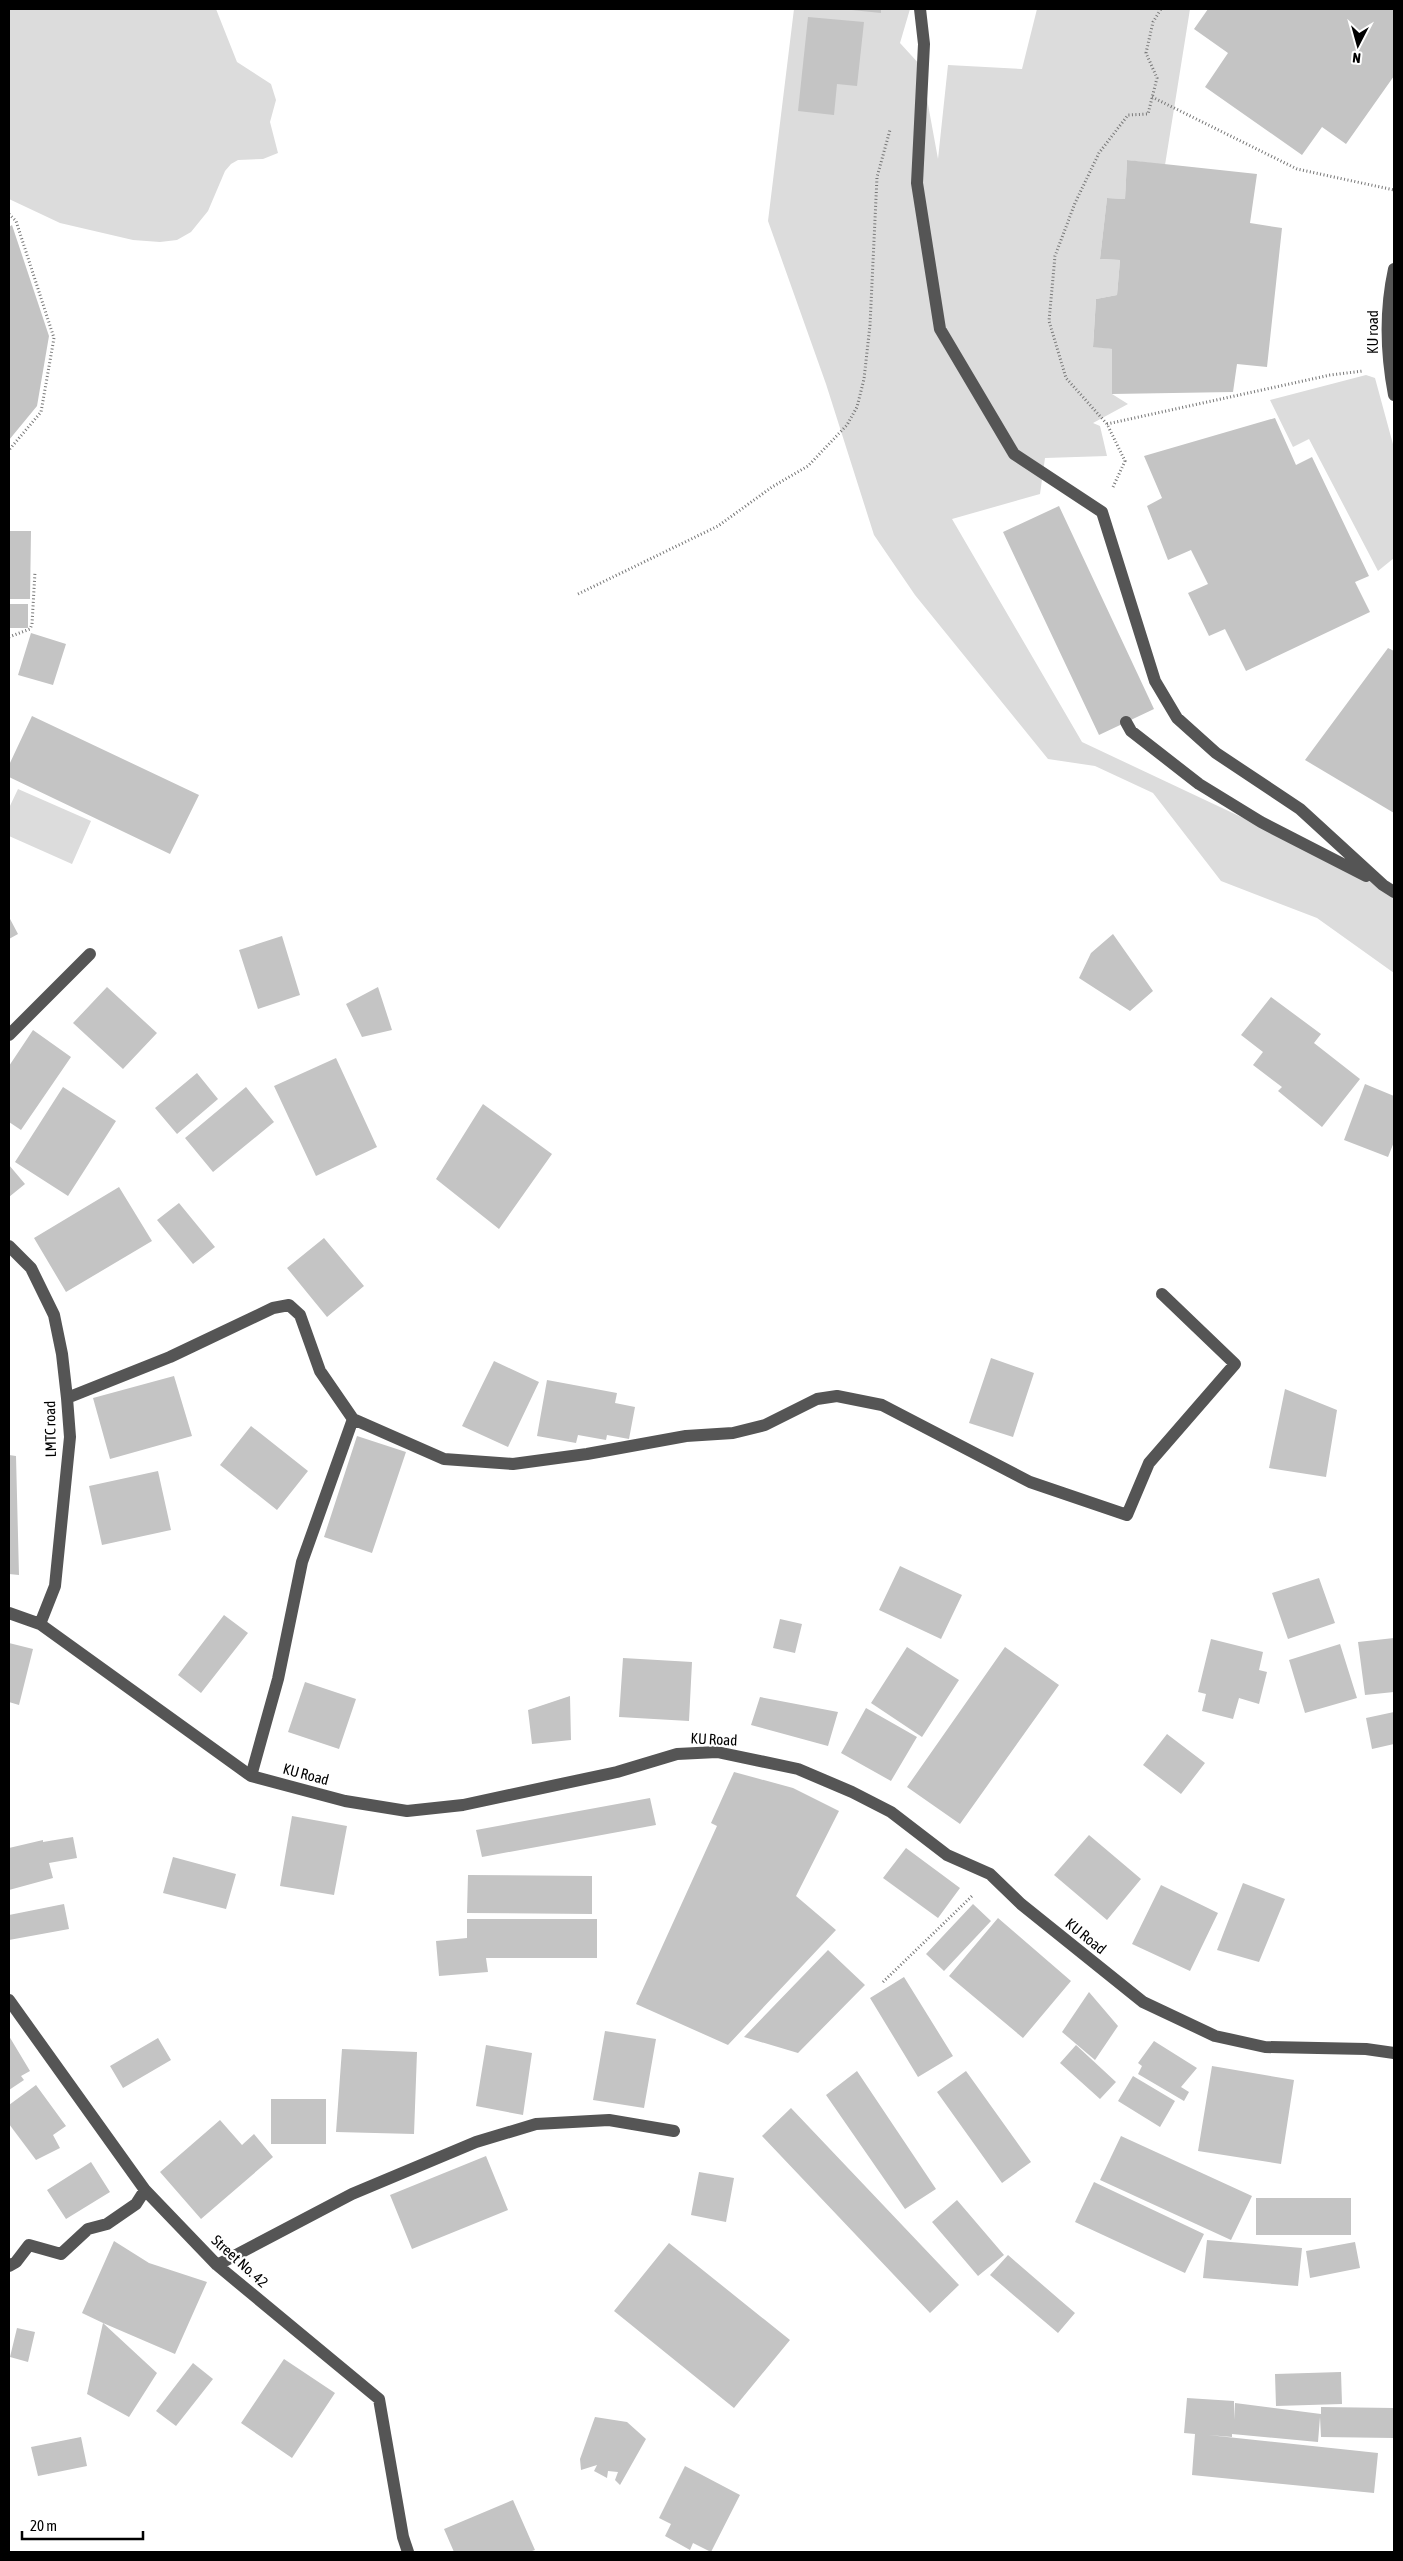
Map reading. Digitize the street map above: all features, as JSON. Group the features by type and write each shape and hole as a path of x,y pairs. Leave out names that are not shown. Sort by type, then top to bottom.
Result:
{"street":[{"path":"920,9 924,44 917,183 940,329 1014,454 1102,512 1154,682 1177,718 1216,753 1300,809 1389,888"},
{"name":"KU road","path":"1394,269 1388,304 1389,368 1394,395"},
{"path":"1126,722 1131,731 1199,784 1261,822 1389,888"},
{"path":"9,1035 90,954"},
{"name":"LMTC road","path":"9,1246 32,1268 54,1315 62,1354 67,1398 70,1437 55,1586 40,1624"},
{"path":"67,1398 170,1357 273,1308 289,1305 300,1315 320,1371 353,1419 444,1459 513,1464 587,1454 686,1436 733,1433 765,1425 817,1399 837,1396 882,1405 1030,1482 1127,1515 1149,1463 1235,1364 1162,1294"},
{"path":"251,1776 278,1679 302,1562 353,1419"},
{"name":"KU Road","path":"9,1613 40,1624 251,1776 345,1801 407,1812 463,1805 617,1772 677,1754 718,1752 798,1769 852,1792 891,1812 947,1855 990,1874 1021,1904 1143,2002 1215,2036 1266,2047 1366,2049 1394,2053"},
{"name":"Street No. 42","path":"9,2000 146,2190 217,2265 379,2399 403,2537 408,2552"},
{"path":"217,2265 352,2194 476,2142 536,2124 609,2120 674,2131"},
{"path":"9,2266 16,2262 28,2245 62,2254 88,2229 108,2224 136,2204 146,2190"}],"path":[{"path":"1102,512 1125,461 1107,424 1066,378 1049,321 1055,256 1076,203 1099,153 1128,115 1148,114 1157,78 1146,53 1153,22 1161,9"},
{"path":"1152,97 1297,169 1394,190"},
{"path":"578,594 718,526 772,487 808,466 847,424 857,407 864,380 870,325 877,177 891,125"},
{"path":"9,214 16,221 54,338 41,412 9,450"},
{"path":"1107,424 1330,375 1389,368"},
{"path":"9,636 30,629 32,624 34,572"},
{"path":"883,1982 971,1897 990,1874"}],"shaded area":[{"path":"9,9 216,9 237,62 271,84 276,100 270,122 278,153 263,159 238,160 231,164 225,171 208,211 191,232 177,240 160,242 133,240 60,223 9,199"},
{"path":"794,9 910,9 900,43 921,66 938,159 948,65 1022,69 1037,9 1190,9 1165,165 1127,160 1125,199 1107,198 1100,259 1120,260 1117,295 1096,299 1093,346 1112,349 1112,394 1128,404 1093,423 1100,426 1107,456 1045,458 1040,494 952,519 1082,742 1394,889 1394,973 1317,918 1221,881 1153,793 1095,766 1048,759 915,595 874,535 826,384 768,221"},
{"path":"1366,375 1375,378 1394,448 1394,558 1378,571 1309,439 1293,447 1270,400"},
{"path":"18,789 91,821 72,864 9,836 9,808"}],"building":[{"path":"842,9 881,9 881,13"},
{"path":"1208,9 1394,9 1394,76 1346,144 1322,127 1302,155 1205,87 1228,53 1194,29"},
{"path":"808,17 864,22 857,86 837,84 834,115 798,111"},
{"path":"1127,160 1257,174 1250,223 1282,228 1267,367 1237,364 1233,392 1112,394 1112,349 1093,347 1096,299 1117,295 1120,260 1100,259 1107,198 1125,199"},
{"path":"12,225 49,336 37,406 9,440 9,227"},
{"path":"1275,418 1296,465 1312,457 1369,576 1355,582 1370,612 1246,671 1225,629 1209,636 1188,593 1208,584 1191,550 1168,560 1147,506 1162,498 1144,456"},
{"path":"1059,506 1154,709 1099,735 1003,532"},
{"path":"9,531 31,531 30,599 9,599"},
{"path":"9,604 28,604 28,628 9,628"},
{"path":"31,633 66,644 53,685 18,675"},
{"path":"1388,648 1394,651 1394,813 1305,760"},
{"path":"32,716 199,795 170,854 9,777 9,765"},
{"path":"9,917 18,934 9,939"},
{"path":"1113,934 1153,991 1130,1011 1079,978 1091,953"},
{"path":"282,936 300,995 258,1009 239,950"},
{"path":"107,987 157,1033 123,1069 73,1023"},
{"path":"378,987 392,1030 362,1037 346,1004"},
{"path":"1271,997 1321,1034 1314,1043 1360,1079 1322,1127 1278,1091 1282,1087 1253,1065 1263,1052 1241,1035"},
{"path":"33,1030 71,1057 21,1130 9,1122 9,1066"},
{"path":"336,1058 377,1147 316,1176 274,1086"},
{"path":"197,1073 218,1099 177,1134 155,1108"},
{"path":"1365,1084 1394,1096 1394,1142 1388,1157 1344,1140"},
{"path":"63,1087 116,1121 68,1196 15,1162"},
{"path":"246,1087 274,1122 213,1172 185,1138"},
{"path":"483,1104 552,1154 499,1229 436,1179"},
{"path":"9,1165 25,1184 9,1197"},
{"path":"119,1187 152,1241 66,1292 34,1238"},
{"path":"179,1203 215,1247 193,1264 157,1220"},
{"path":"324,1238 364,1286 327,1317 287,1268"},
{"path":"991,1358 1034,1373 1013,1437 969,1423"},
{"path":"494,1361 539,1382 508,1447 462,1426"},
{"path":"174,1376 192,1436 110,1459 93,1398"},
{"path":"547,1380 617,1393 615,1403 635,1407 629,1439 607,1435 606,1440 578,1435 576,1443 537,1436"},
{"path":"1285,1389 1337,1410 1326,1477 1269,1468"},
{"path":"251,1426 308,1471 277,1510 220,1465"},
{"path":"357,1436 406,1452 372,1553 324,1537"},
{"path":"9,1455 16,1456 19,1575 9,1574"},
{"path":"158,1471 171,1530 102,1545 89,1486"},
{"path":"900,1566 962,1595 941,1639 879,1610"},
{"path":"1319,1578 1335,1623 1288,1639 1272,1593"},
{"path":"224,1615 248,1633 201,1693 178,1675"},
{"path":"780,1619 802,1624 795,1653 773,1648"},
{"path":"1394,1638 1394,1692 1365,1695 1358,1642"},
{"path":"1211,1639 1263,1652 1259,1670 1267,1672 1259,1704 1239,1698 1233,1719 1202,1711 1206,1694 1198,1692"},
{"path":"9,1643 33,1649 19,1705 9,1702"},
{"path":"1340,1644 1357,1698 1305,1713 1289,1660"},
{"path":"907,1647 959,1680 922,1737 871,1703"},
{"path":"1005,1647 1059,1685 960,1824 907,1787"},
{"path":"623,1658 692,1662 689,1721 619,1717"},
{"path":"305,1682 356,1699 339,1749 288,1732"},
{"path":"570,1696 571,1740 532,1744 528,1710"},
{"path":"760,1697 838,1712 828,1746 751,1725"},
{"path":"866,1708 917,1737 891,1781 841,1753"},
{"path":"1394,1712 1394,1744 1372,1749 1366,1718"},
{"path":"1167,1734 1205,1763 1181,1794 1143,1765"},
{"path":"734,1772 793,1788 839,1811 796,1896 836,1930 728,2045 636,2004 717,1826 711,1823"},
{"path":"650,1798 656,1825 482,1857 476,1830"},
{"path":"292,1816 347,1826 334,1895 280,1886"},
{"path":"1089,1835 1141,1879 1107,1920 1054,1875"},
{"path":"73,1837 77,1858 49,1863 53,1878 9,1890 9,1848 43,1840 43,1842"},
{"path":"906,1848 960,1888 938,1918 883,1878"},
{"path":"173,1857 236,1874 226,1909 163,1893"},
{"path":"468,1875 592,1876 592,1914 467,1913"},
{"path":"1243,1883 1285,1899 1259,1962 1217,1950"},
{"path":"1161,1885 1218,1913 1190,1971 1132,1944"},
{"path":"64,1904 69,1929 9,1940 9,1915"},
{"path":"973,1904 991,1921 944,1971 926,1954"},
{"path":"998,1918 1071,1981 1023,2038 949,1976"},
{"path":"467,1919 597,1919 597,1958 486,1958 488,1972 439,1976 436,1941 467,1938"},
{"path":"828,1950 865,1985 798,2053 744,2037"},
{"path":"904,1977 953,2056 918,2077 870,1998"},
{"path":"1089,1992 1118,2026 1095,2060 1062,2032"},
{"path":"605,2031 656,2039 644,2108 593,2100"},
{"path":"9,2036 30,2071 21,2076 24,2080 9,2090"},
{"path":"158,2038 171,2060 123,2088 110,2066"},
{"path":"1154,2041 1197,2068 1181,2087 1189,2092 1184,2101 1138,2074 1142,2066 1138,2063"},
{"path":"486,2045 532,2053 523,2115 476,2106"},
{"path":"1076,2045 1116,2082 1100,2099 1060,2063"},
{"path":"342,2049 417,2052 414,2134 336,2132"},
{"path":"1212,2066 1294,2080 1281,2164 1198,2151"},
{"path":"857,2071 936,2189 905,2209 826,2095"},
{"path":"966,2071 1031,2162 1002,2183 937,2092"},
{"path":"1133,2076 1175,2101 1160,2127 1118,2101"},
{"path":"36,2085 66,2126 53,2135 60,2148 36,2160 9,2124 9,2105"},
{"path":"271,2099 326,2099 326,2144 271,2144"},
{"path":"791,2108 959,2285 930,2313 762,2136"},
{"path":"220,2120 242,2145 254,2134 273,2157 201,2219 160,2172"},
{"path":"1121,2136 1252,2196 1231,2240 1100,2180"},
{"path":"486,2156 508,2210 412,2249 390,2195"},
{"path":"91,2162 110,2192 66,2219 47,2190"},
{"path":"699,2172 734,2178 726,2222 691,2215"},
{"path":"1094,2182 1204,2234 1185,2273 1075,2222"},
{"path":"1256,2198 1351,2198 1351,2235 1256,2235"},
{"path":"957,2200 1004,2255 978,2276 932,2222"},
{"path":"1207,2240 1302,2248 1298,2286 1203,2278"},
{"path":"114,2241 149,2263 207,2282 175,2354 82,2313"},
{"path":"1355,2242 1360,2268 1310,2278 1306,2251"},
{"path":"669,2243 790,2340 734,2408 614,2311"},
{"path":"1008,2255 1075,2313 1058,2333 990,2275"},
{"path":"103,2323 157,2373 129,2417 87,2394"},
{"path":"17,2328 35,2332 28,2362 10,2357"},
{"path":"284,2359 335,2393 292,2458 241,2423"},
{"path":"193,2363 213,2379 176,2426 156,2411"},
{"path":"1341,2372 1342,2404 1276,2406 1275,2374"},
{"path":"1187,2398 1234,2401 1234,2420 1235,2403 1321,2414 1321,2407 1394,2408 1394,2438 1321,2437 1320,2417 1318,2442 1232,2434 1232,2437 1208,2435 1378,2453 1374,2493 1192,2475 1195,2434 1184,2433"},
{"path":"595,2417 627,2422 646,2439 620,2485 615,2480 618,2472 608,2471 607,2478 594,2471 597,2465 581,2470 580,2459"},
{"path":"81,2437 87,2466 38,2476 31,2447"},
{"path":"685,2466 740,2495 711,2552 693,2543 690,2550 665,2536 671,2524 659,2518"},
{"path":"513,2500 535,2550 529,2552 454,2552 444,2529"}]}
